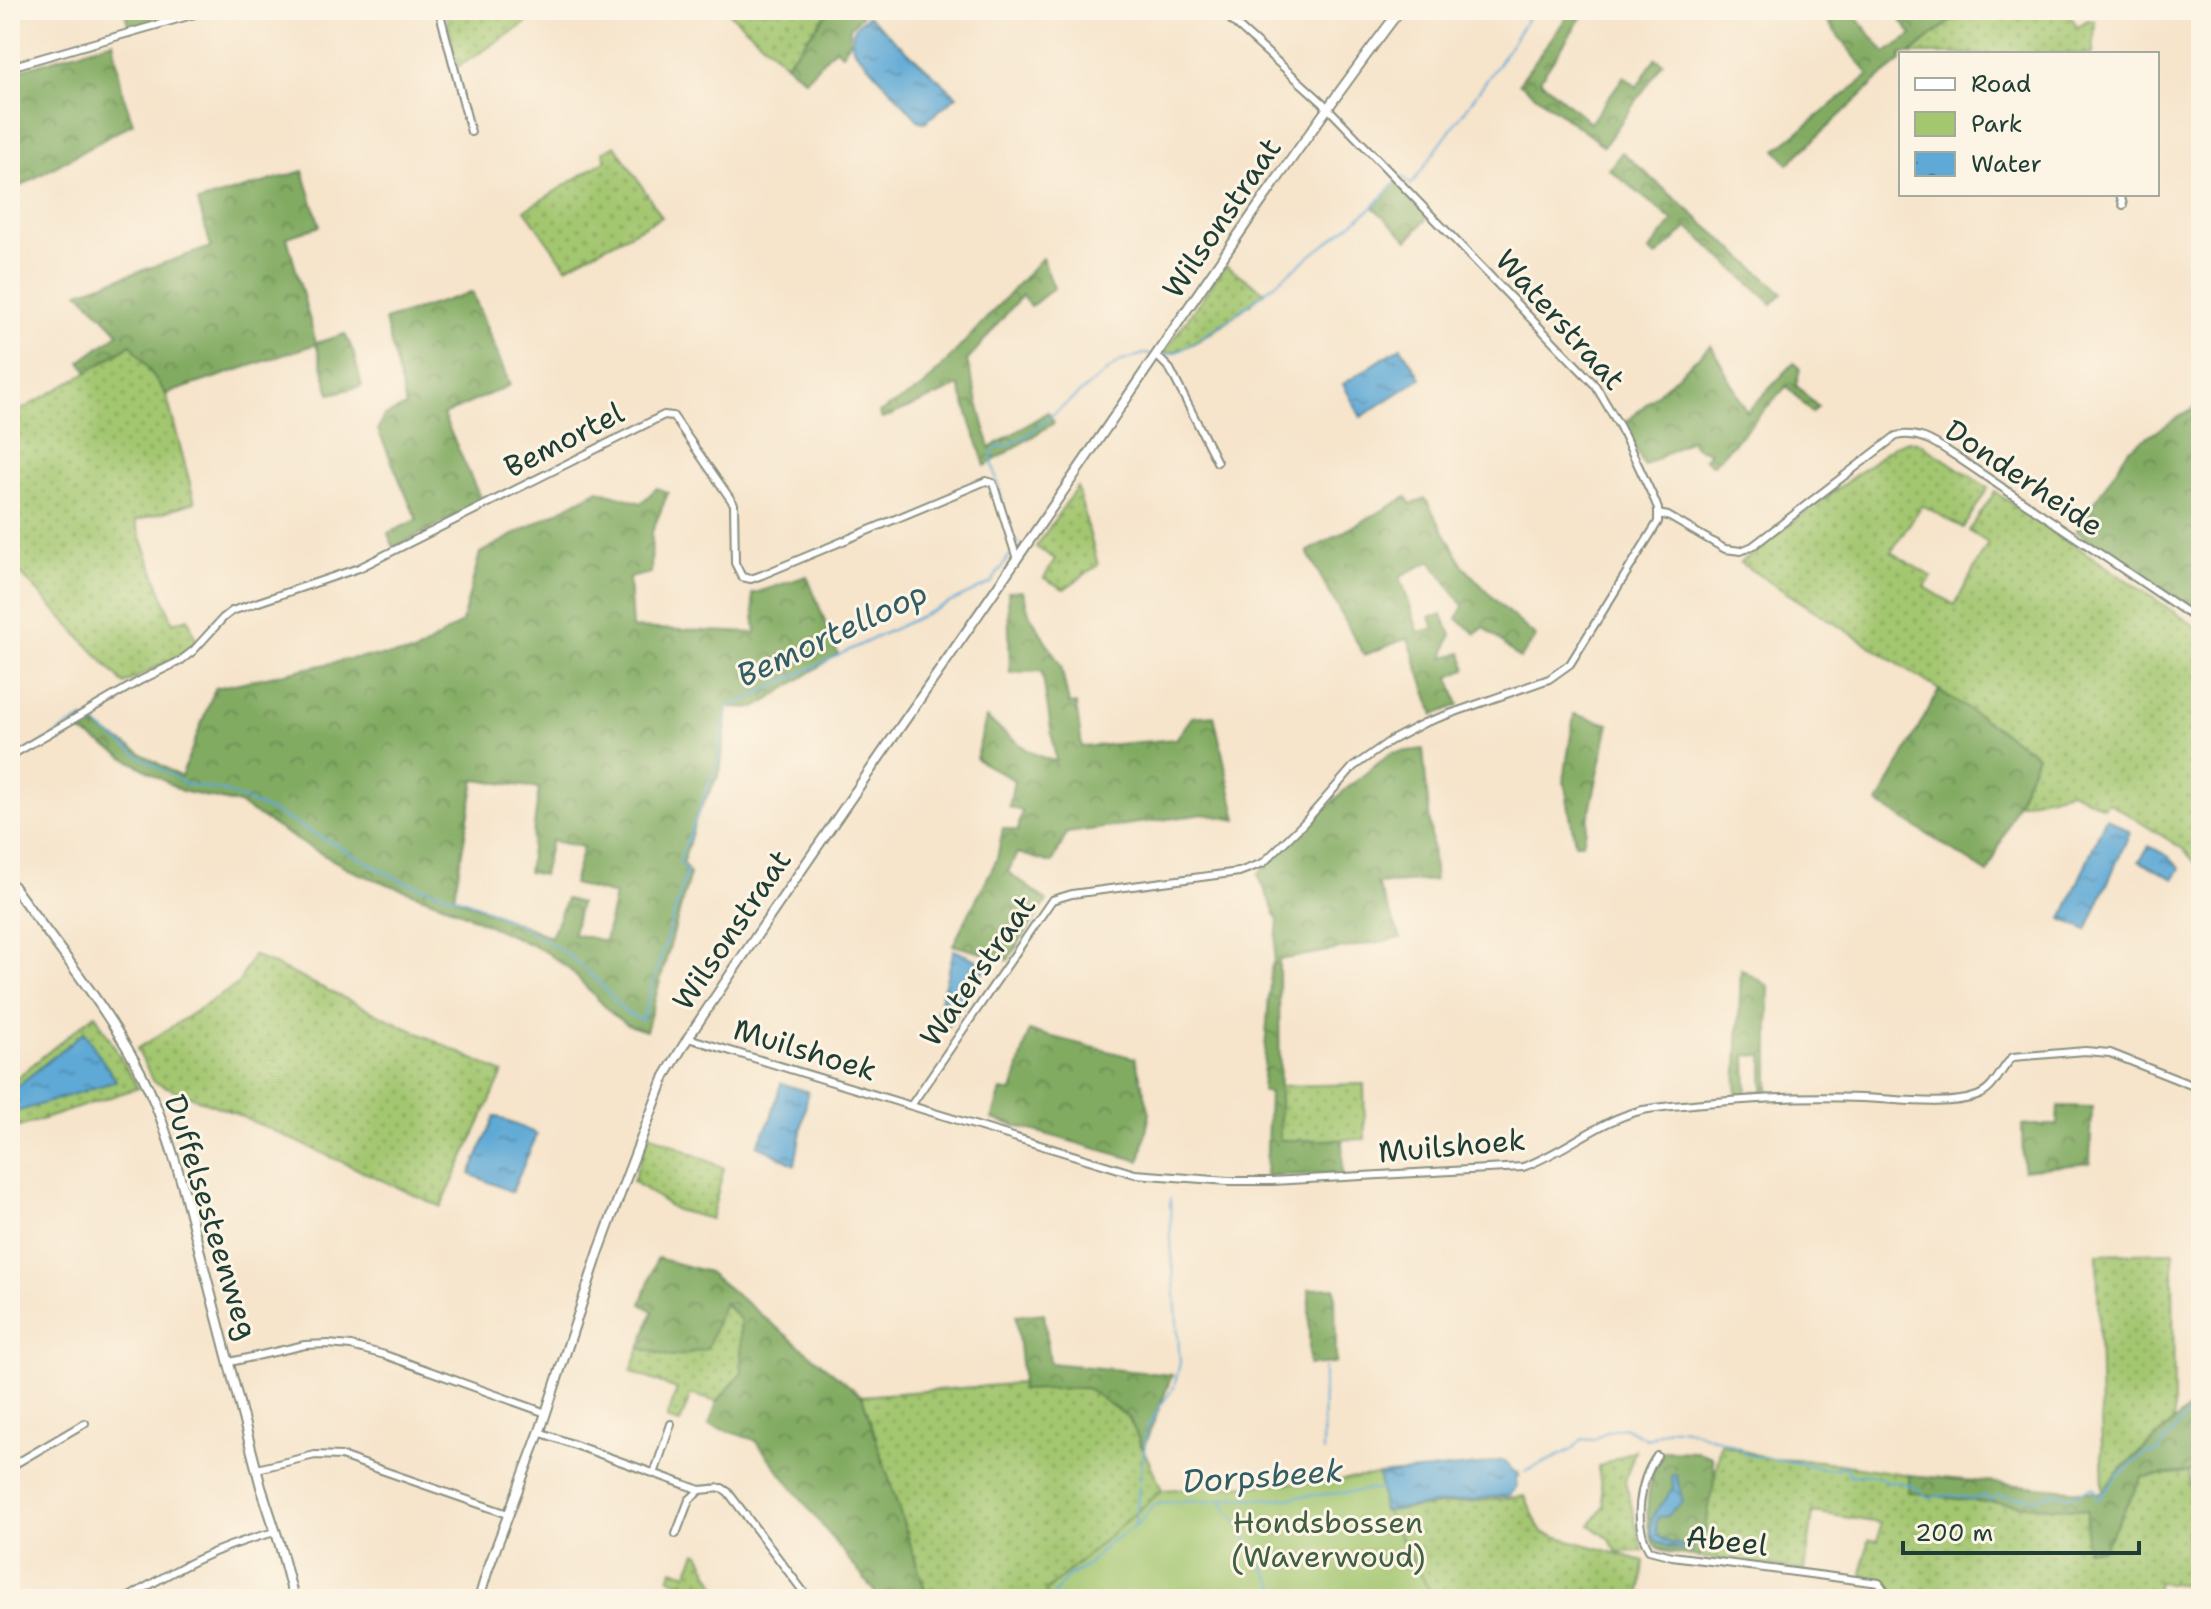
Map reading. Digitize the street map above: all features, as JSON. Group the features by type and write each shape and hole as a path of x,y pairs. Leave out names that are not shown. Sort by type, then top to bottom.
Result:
{"street":[{"path":"10,67 209,10"},
{"path":"439,10 471,132"},
{"name":"Waterstraat","path":"912,1104 1052,900 1072,894 1239,872 1263,863 1304,823 1353,767 1390,741 1424,723 1549,679 1570,664 1658,522 1655,501 1620,427 1595,385 1327,107 1220,10"},
{"name":"Wilsonstraat","path":"479,1599 546,1413 599,1251 665,1076 917,701 1327,107 1400,10"},
{"path":"2121,196 2123,205"},
{"path":"1156,355 1170,369 1217,462"},
{"name":"Bemortel","path":"10,756 141,680 180,661 232,611 359,568 664,415 673,416 734,504 735,563 742,577 751,579 762,575 986,481 993,483 1017,559"},
{"name":"Donderheide","path":"1658,514 1668,516 1725,549 1741,551 1753,546 1896,436 1913,434 1928,439 1957,457 2201,622"},
{"name":"Duffelsesteenweg","path":"10,882 100,1007 134,1060 152,1096 183,1187 294,1599"},
{"name":"Muilshoek","path":"688,1038 1135,1174 1228,1181 1523,1167 1622,1116 1670,1106 1827,1097 1962,1100 1986,1092 2013,1057 2085,1051 2110,1053 2201,1089"},
{"path":"230,1362 305,1345 351,1346 546,1413"},
{"path":"10,1467 85,1423"},
{"path":"654,1474 671,1424"},
{"path":"539,1432 700,1490 717,1488 728,1492 809,1599"},
{"path":"257,1469 315,1455 341,1456 508,1514"},
{"name":"Abeel","path":"1657,1456 1651,1464 1641,1501 1643,1535 1647,1548 1652,1552 1879,1583 1887,1599"},
{"path":"676,1534 689,1500 700,1490"},
{"path":"126,1599 212,1551 275,1532"}],"green space":[{"path":"124,10 197,10 130,30"},
{"path":"445,10 546,10 458,67"},
{"path":"726,10 830,10 786,64"},
{"path":"830,10 866,10 850,28 849,43 842,54 835,48 805,80 786,64"},
{"path":"1572,10 1586,10 1540,80 1590,123 1624,76 1637,87 1655,58 1663,63 1604,146 1519,83"},
{"path":"1818,10 1851,10 1885,53 1912,35 1893,10 1951,10 1955,17 1912,52 1899,52 1899,63 1788,164 1776,150 1869,75"},
{"path":"1962,10 2067,10 2077,26 2088,20 2095,21 2093,52 1912,52"},
{"path":"113,41 123,94 133,123 10,192 10,73"},
{"path":"615,145 662,217 566,267 525,210 606,160 603,152"},
{"path":"1622,152 1783,293 1772,304 1688,227 1656,257 1649,251 1673,221 1609,169"},
{"path":"303,171 320,226 287,237 316,343 345,334 362,386 330,394 316,344 166,394 131,344 88,372 80,362 119,333 79,292 211,247 198,202"},
{"path":"1397,181 1428,217 1408,240 1373,207"},
{"path":"1042,258 1054,288 1030,307 1022,295 967,361 990,448 1048,412 1054,423 985,466 959,386 882,419 879,413 924,386"},
{"path":"1225,265 1265,292 1202,339 1175,352 1163,354"},
{"path":"472,292 510,385 443,415 482,502 394,548 388,533 417,520 378,430 383,417 406,406 385,320"},
{"path":"131,344 166,394 195,502 135,521 173,623 188,618 196,641 191,649 124,684 10,562 10,416"},
{"path":"1711,345 1747,412 1794,363 1800,369 1796,385 1818,407 1812,413 1787,386 1713,465 1704,458 1710,452 1695,447 1690,440 1644,466 1624,424"},
{"path":"2201,403 2201,614 2076,531 2129,449"},
{"path":"1907,441 1918,442 1988,488 1963,528 1922,505 1891,552 1932,577 1925,587 1955,605 1988,543 1969,531 1995,492 2201,630 2201,869 2183,849 2108,802 2103,807 2071,791 2017,804 2037,755 1740,563 1895,445"},
{"path":"1077,487 1098,565 1064,589 1044,578 1055,559 1036,547"},
{"path":"657,488 668,493 652,532 651,573 629,578 632,628 756,633 752,594 807,576 838,654 756,708 728,707 720,772 697,815 683,863 690,874 646,1031 628,1025 613,1015 568,968 546,952 448,906 355,872 239,804 182,791 74,728 83,719 181,777 215,688 355,658 415,653 462,622 480,553 598,490 641,503","holes":["475,780 539,788 528,872 543,875 551,841 583,847 573,884 615,895 605,941 573,934 580,903 566,899 551,937 454,897"]},
{"path":"1407,497 1411,505 1425,498 1464,567 1536,637 1520,659 1484,627 1476,634 1457,619 1463,606 1431,561 1400,576 1419,633 1434,628 1430,617 1442,615 1451,635 1443,657 1462,653 1466,670 1449,677 1459,705 1434,715 1408,638 1364,655 1307,552"},
{"path":"1023,591 1029,613 1061,666 1069,704 1076,704 1082,747 1176,739 1192,717 1214,715 1237,820 1204,814 1067,833 1052,863 1017,853 1008,872 1047,901 1008,960 953,945 997,859 1003,828 1018,831 1022,811 1009,807 1014,780 976,759 986,718 1028,750 1056,761 1042,671 1010,673 1008,592"},
{"path":"1939,690 2037,755 1988,873 1878,803"},
{"path":"1574,714 1609,724 1583,843 1575,843 1564,780"},
{"path":"1423,749 1435,880 1377,884 1401,938 1279,960 1280,1140 1342,1140 1343,1173 1266,1176 1269,1093 1262,1091 1271,968 1278,921 1258,874 1345,790 1391,753"},
{"path":"253,955 503,1073 441,1207 234,1113 154,1082 137,1049 238,984"},
{"path":"1741,969 1769,986 1769,1095 1751,1095 1752,1091 1763,1091 1763,1056 1746,1055 1747,1094 1736,1095"},
{"path":"95,1014 138,1088 10,1130 10,1083"},
{"path":"1029,1031 1135,1058 1150,1113 1140,1161 992,1119 1001,1090 1012,1092"},
{"path":"1364,1084 1365,1139 1280,1141 1280,1086"},
{"path":"2058,1106 2092,1107 2090,1163 2023,1170 2022,1125 2057,1125"},
{"path":"649,1134 724,1168 711,1219 676,1210 633,1181"},
{"path":"2173,1252 2174,1421 2116,1474 2103,1493 2097,1254"},
{"path":"657,1258 708,1272 862,1396 928,1599 880,1599 755,1440 709,1425 717,1402 742,1373 740,1319 724,1302 707,1349 672,1357 640,1348 653,1311 641,1304"},
{"path":"1335,1288 1336,1363 1309,1365 1309,1289"},
{"path":"723,1302 740,1319 742,1373 717,1402 691,1394 680,1423 667,1419 677,1389 631,1372 640,1348 672,1357"},
{"path":"1044,1313 1050,1363 1172,1375 1143,1449 1129,1418 1086,1388 1021,1390 1016,1316"},
{"path":"1098,1377 1129,1418 1162,1490 1046,1591 1050,1599 928,1599 862,1396"},
{"path":"2201,1398 2201,1426 2193,1428 2196,1471 2142,1477 2103,1549 2086,1549 2087,1510 1908,1492 1910,1475 2103,1493 2116,1474"},
{"path":"1721,1444 1770,1459 1820,1461 1910,1475 1908,1491 1964,1500 2087,1510 2087,1549 2103,1549 2142,1476 2189,1472 2196,1530 2187,1531 2189,1585 2158,1582 2154,1599 1892,1599 1882,1581 1862,1576 1868,1540 1878,1541 1880,1523 1813,1512 1805,1571 1699,1557"},
{"path":"1635,1450 1625,1481 1643,1551 1618,1552 1608,1538 1590,1525 1604,1506 1598,1467"},
{"path":"1663,1451 1698,1452 1712,1457 1715,1478 1699,1557 1662,1550 1651,1537 1647,1507 1653,1472"},
{"name":"Hondsbossen (Waverwoud)","path":"1379,1475 1383,1511 1386,1511 1434,1599 1050,1599 1045,1592 1162,1490"},
{"path":"1525,1496 1544,1533 1644,1561 1640,1599 1434,1599 1386,1511"},
{"path":"2196,1530 2201,1599 2188,1599 2187,1531"},
{"path":"696,1552 723,1599 701,1599 704,1591 669,1578 673,1569 687,1574"}],"water":[{"path":"868,16 957,96 925,122 919,121 853,48 854,29"},
{"path":"1401,347 1421,378 1361,417 1343,384"},
{"path":"2106,817 2130,832 2087,930 2062,919"},
{"path":"2149,846 2168,856 2180,868 2174,879 2139,861"},
{"path":"954,950 988,965 946,1029 934,1024"},
{"path":"84,1032 116,1081 10,1114 10,1092"},
{"path":"781,1083 808,1092 795,1165 757,1145 770,1121"},
{"path":"495,1116 537,1134 512,1192 470,1174"},
{"path":"1502,1460 1519,1476 1515,1478 1517,1487 1510,1495 1383,1511 1379,1475"},
{"path":"1672,1474 1676,1474 1683,1502 1666,1516 1658,1517 1657,1532 1665,1540 1692,1546 1692,1550 1660,1543 1651,1532 1654,1514 1673,1488"}],"waterway":[{"name":"Bemortelloop","path":"1402,176 1411,185 1499,63 1533,10"},
{"name":"Bemortelloop","path":"1162,354 1183,349 1231,318 1373,207 1396,182"},
{"name":"Bemortelloop","path":"1004,509 991,457 994,451 1027,435 1119,362 1151,354"},
{"name":"Bemortelloop","path":"10,764 77,721 88,719 139,756 186,784 224,791 276,813 402,881 466,900 525,927 568,955 596,979 625,1012 642,1020 687,871 679,861 718,762 727,708 991,583 1018,543 1015,541"},
{"path":"1140,1480 1147,1430 1174,1387 1180,1363 1170,1199"},
{"path":"1323,1452 1324,1368"},
{"name":"Dorpsbeek","path":"1525,1472 1573,1449 1582,1439 1594,1440 1604,1433 1624,1427 1647,1439 1668,1429 1679,1428 1741,1448 1744,1454 1824,1469 1846,1467 1850,1476 1869,1475 1887,1483 1903,1483 1928,1497 1955,1495 1972,1500 1986,1495 1988,1501 1997,1496 2039,1498 2052,1493 2070,1496 2094,1487 2098,1499 2118,1476 2145,1453 2157,1453 2186,1416 2201,1410"},
{"path":"1135,1525 1139,1487"},
{"name":"Dorpsbeek","path":"1051,1599 1068,1576 1087,1566 1108,1543 1139,1524 1153,1505 1231,1498 1274,1499 1383,1489"},
{"path":"1222,1500 1228,1510"},
{"path":"1231,1513 1283,1599"}]}
